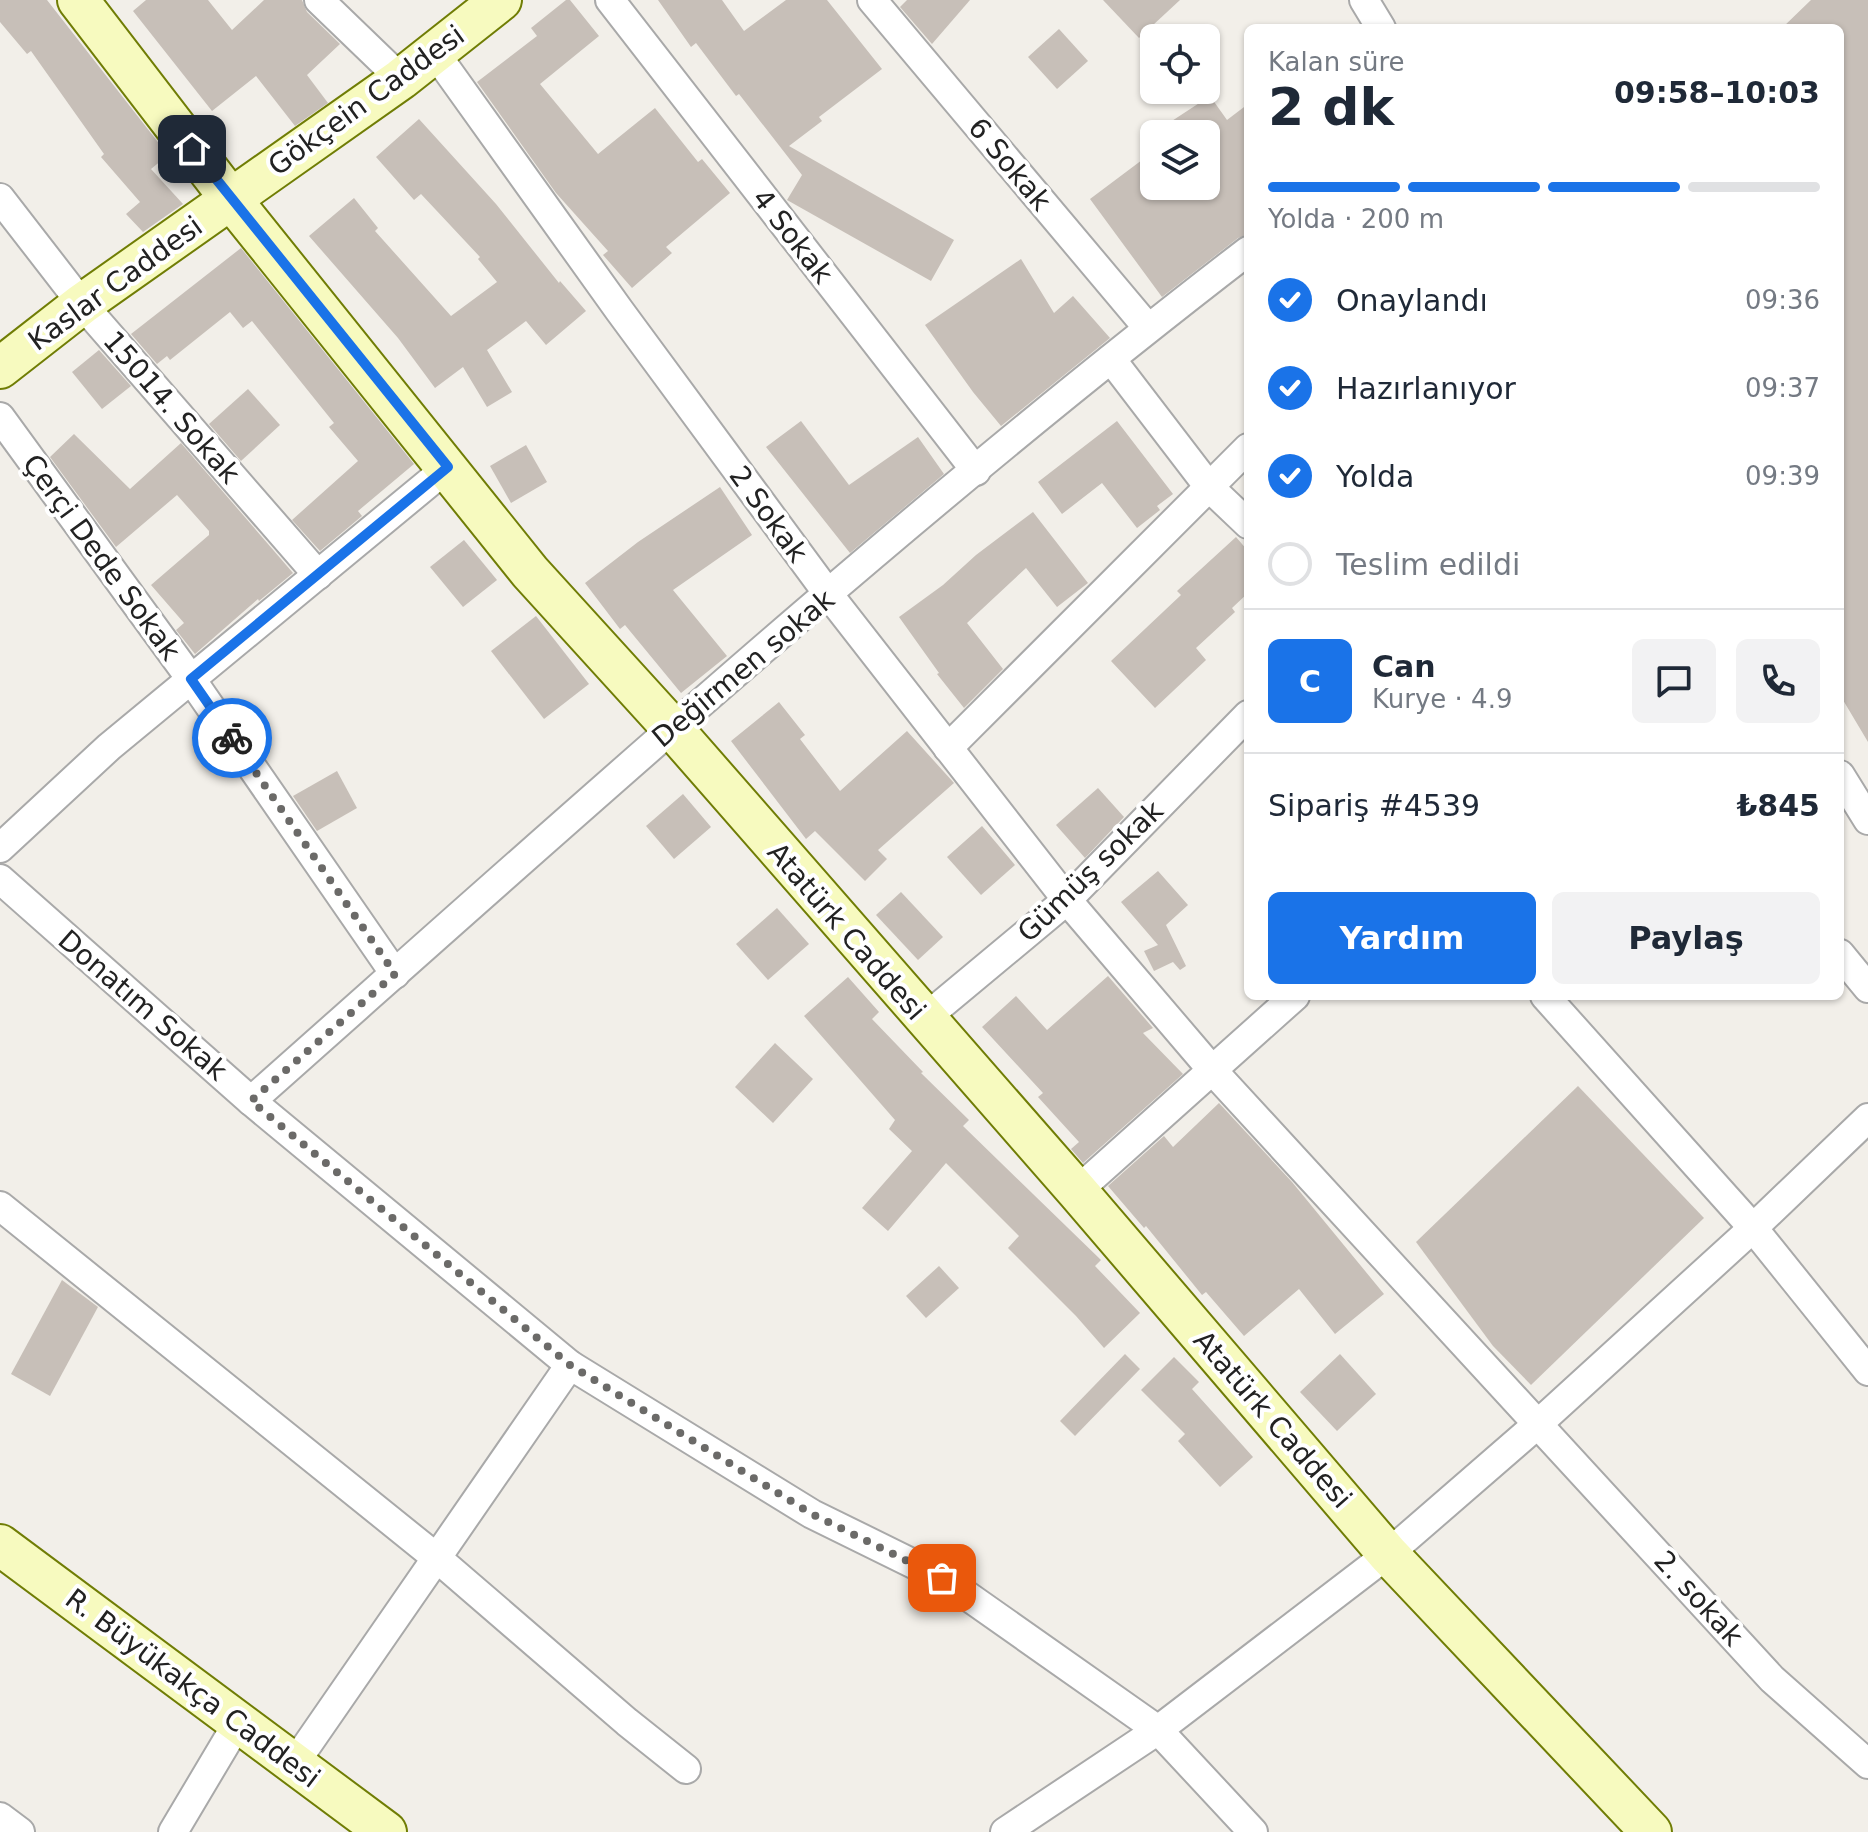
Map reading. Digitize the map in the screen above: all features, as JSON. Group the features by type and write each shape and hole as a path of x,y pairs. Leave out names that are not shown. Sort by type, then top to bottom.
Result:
{"street":[{"name":"Atatürk Caddesi","path":"78,0 230,198 530,572 672,728 1077,1191 1388,1554 1651,1832"},
{"path":"319,0 401,79"},
{"name":"Gökçein Caddesi","path":"230,198 401,79 501,0"},
{"name":"4 Sokak","path":"610,0 976,471"},
{"name":"6 Sokak","path":"872,0 1148,328"},
{"path":"1364,0 1379,24"},
{"name":"2 Sokak","path":"435,53 829,595 1067,900 1213,1071"},
{"name":"15014. Sokak","path":"0,198 82,304 318,575"},
{"name":"Kaslar Caddesi","path":"0,368 82,304 230,198"},
{"name":"Değirmen sokak","path":"251,1101 672,728 1148,328 1244,254"},
{"path":"1111,359 1209,487 1244,520"},
{"name":"Çerçi Dede Sokak","path":"0,417 191,679 395,974"},
{"path":"948,748 1244,452"},
{"path":"0,848 109,747 448,467"},
{"name":"Gümüş sokak","path":"924,1019 1067,900 1244,719"},
{"path":"1844,781 1868,820"},
{"name":"Donatım Sokak","path":"0,879 251,1101 570,1365 812,1514 942,1578 1158,1730 1253,1832"},
{"path":"1844,959 1868,988"},
{"path":"1077,1191 1291,1000"},
{"path":"1549,1000 1753,1228 1868,1371"},
{"name":"2. sokak","path":"1213,1071 1772,1679 1868,1764"},
{"path":"1005,1832 1158,1730 1388,1554 1539,1423 1753,1228 1868,1118"},
{"path":"0,1206 438,1559 686,1769"},
{"path":"294,1764 570,1365"},
{"name":"R. Büyükakça Caddesi","path":"0,1545 386,1832"},
{"path":"173,1832 239,1721"},
{"path":"0,1817 20,1832"}],"building":[{"path":"0,0 47,0 168,155 151,169 183,204 143,232 126,214 140,202 101,157 104,154 31,51 27,54 0,22"},
{"path":"146,0 208,0 232,30 264,0 302,0 307,12 340,44 307,75 328,103 295,126 256,76 212,111 133,11"},
{"path":"570,0 599,36 540,84 598,154 655,108 698,162 702,159 730,193 666,247 672,253 632,288 603,255 608,251 556,193 477,82 537,36 531,28"},
{"path":"658,0 722,0 744,31 786,0 827,0 882,69 819,117 822,121 789,146 954,240 931,281 787,200 802,175 696,43 691,47"},
{"path":"907,0 970,0 932,44 900,7"},
{"path":"1103,0 1180,0 1154,24 1140,24 1139,38"},
{"path":"1811,0 1868,0 1868,742 1844,702 1844,24 1786,24"},
{"path":"1059,29 1088,61 1057,89 1028,57"},
{"path":"1198,104 1216,104 1227,120 1244,107 1244,236 1162,297 1090,199 1140,162 1140,200 1220,200 1220,120 1173,120"},
{"path":"419,119 586,311 546,345 526,321 487,350 512,392 487,407 463,367 435,388 398,338 309,236 354,198 378,228 375,231 451,316 497,282 478,259 480,257 421,194 414,200 376,157"},
{"path":"241,248 414,464 358,511 362,516 320,551 292,520 358,461 329,427 334,423 252,321 243,328 230,312 170,360 167,356 157,364 131,334"},
{"path":"1021,259 1054,313 1073,296 1110,338 1001,426 925,325"},
{"path":"99,350 131,386 102,409 72,372"},
{"path":"248,389 280,425 241,461 209,424"},
{"path":"801,421 849,485 918,437 944,474 850,553 766,447"},
{"path":"1117,421 1173,494 1157,506 1160,510 1137,528 1102,483 1062,514 1038,482"},
{"path":"74,434 130,489 181,443 293,573 195,654 176,630 184,623 151,585 209,535 209,531 177,495 116,547 50,457"},
{"path":"526,445 547,482 511,503 490,466"},
{"path":"720,487 752,535 673,590 727,656 681,693 625,625 620,629 585,583 638,542"},
{"path":"1033,512 1088,583 1057,607 1026,568 967,623 1003,669 964,708 899,617"},
{"path":"1236,537 1244,546 1244,597 1232,608 1235,612 1196,648 1206,660 1155,708 1111,661 1181,595 1177,591"},
{"path":"464,540 497,580 463,607 430,567"},
{"path":"536,616 589,684 544,719 491,651"},
{"path":"779,702 805,735 800,739 840,791 907,731 954,783 878,850 887,859 865,881 815,831 806,839 731,741"},
{"path":"337,771 357,808 317,831 293,796"},
{"path":"1098,788 1124,817 1085,858 1056,825"},
{"path":"683,794 711,827 674,859 646,826"},
{"path":"982,826 1015,865 981,895 947,857"},
{"path":"1158,871 1188,905 1166,925 1186,966 1180,970 1173,962 1154,971 1144,951 1158,945 1121,902"},
{"path":"901,892 943,937 918,960 876,915"},
{"path":"777,908 809,944 768,980 736,944"},
{"path":"1108,976 1153,1028 1143,1033 1183,1074 1083,1163 1071,1149 1079,1142 1038,1097 1043,1093 982,1027 1016,996 1047,1030"},
{"path":"848,977 879,1012 872,1019 969,1120 963,1126 1101,1260 1095,1266 1140,1313 1104,1348 1008,1248 1019,1236 946,1163 888,1231 862,1208 912,1151 889,1129 895,1120 804,1016"},
{"path":"775,1043 813,1079 773,1123 735,1087"},
{"path":"1578,1086 1704,1218 1531,1385 1493,1346 1416,1242"},
{"path":"1219,1103 1292,1182 1384,1294 1335,1334 1299,1289 1244,1336 1206,1292 1202,1295 1146,1226 1144,1228 1108,1186 1164,1136 1173,1147"},
{"path":"939,1266 959,1288 926,1318 906,1296"},
{"path":"62,1280 98,1307 50,1396 11,1374"},
{"path":"1125,1354 1140,1369 1075,1436 1060,1421"},
{"path":"1340,1354 1376,1394 1337,1431 1300,1392"},
{"path":"1174,1357 1199,1382 1192,1389 1253,1457 1220,1487 1178,1441 1185,1434 1141,1390"}],"way so far":[{"path":"232,738 395,974 251,1101 570,1365 812,1514 942,1578"}],"route":[{"path":"192,149 448,467 191,679 232,738"}]}
